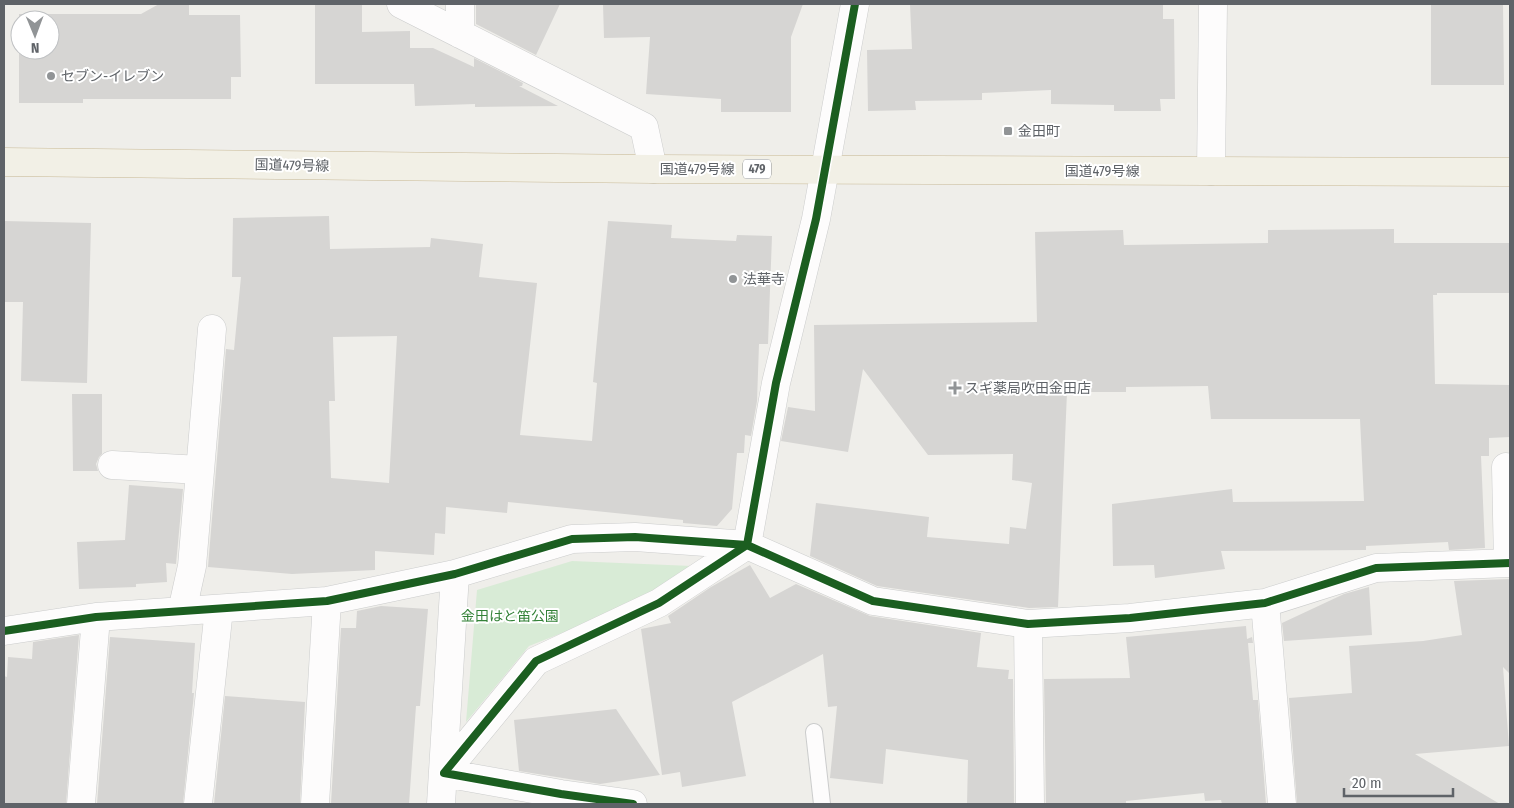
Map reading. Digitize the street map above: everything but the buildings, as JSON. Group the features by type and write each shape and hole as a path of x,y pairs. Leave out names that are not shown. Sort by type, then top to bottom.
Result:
{"highway":[{"name":"国道479号線","path":"4,162 653,169 1510,172"}],"street":[{"path":"401,4 644,127 653,169"},
{"path":"460,4 460,34"},
{"path":"444,773 536,661 659,603 747,545 776,383 816,219 855,4"},
{"path":"1211,171 1213,4"},
{"path":"182,611 192,566 212,329"},
{"path":"112,465 200,470"},
{"path":"4,631 96,617 327,601 454,574 572,539 635,537 747,545 874,601 1028,624 1130,618 1265,603 1376,568 1509,563 1506,467"},
{"path":"441,804 454,574"},
{"path":"315,804 327,601"},
{"path":"1265,603 1282,804"},
{"path":"198,804 218,608"},
{"path":"81,804 96,617"},
{"path":"1028,624 1030,804"},
{"path":"444,773 561,799 633,804"}],"lane":[{"path":"814,732 822,804"}],"green space":[{"name":"金田はと笛公園","path":"572,561 692,566 641,602 529,646 466,722 477,590"}],"cycle path":[{"path":"633,804 561,794 444,773 536,661 659,603 747,545 776,383 816,219 855,4"},
{"path":"4,631 96,617 327,601 455,574 572,539 635,537 747,545 873,601 1028,624 1130,618 1265,603 1376,568 1510,563"}],"place":[{"name":"セブン-イレブン","path":"51,76"},
{"name":"金田町","path":"1008,131"},
{"name":"法華寺","path":"733,279"},
{"name":"スギ薬局吹田金田店","path":"955,388"}]}
